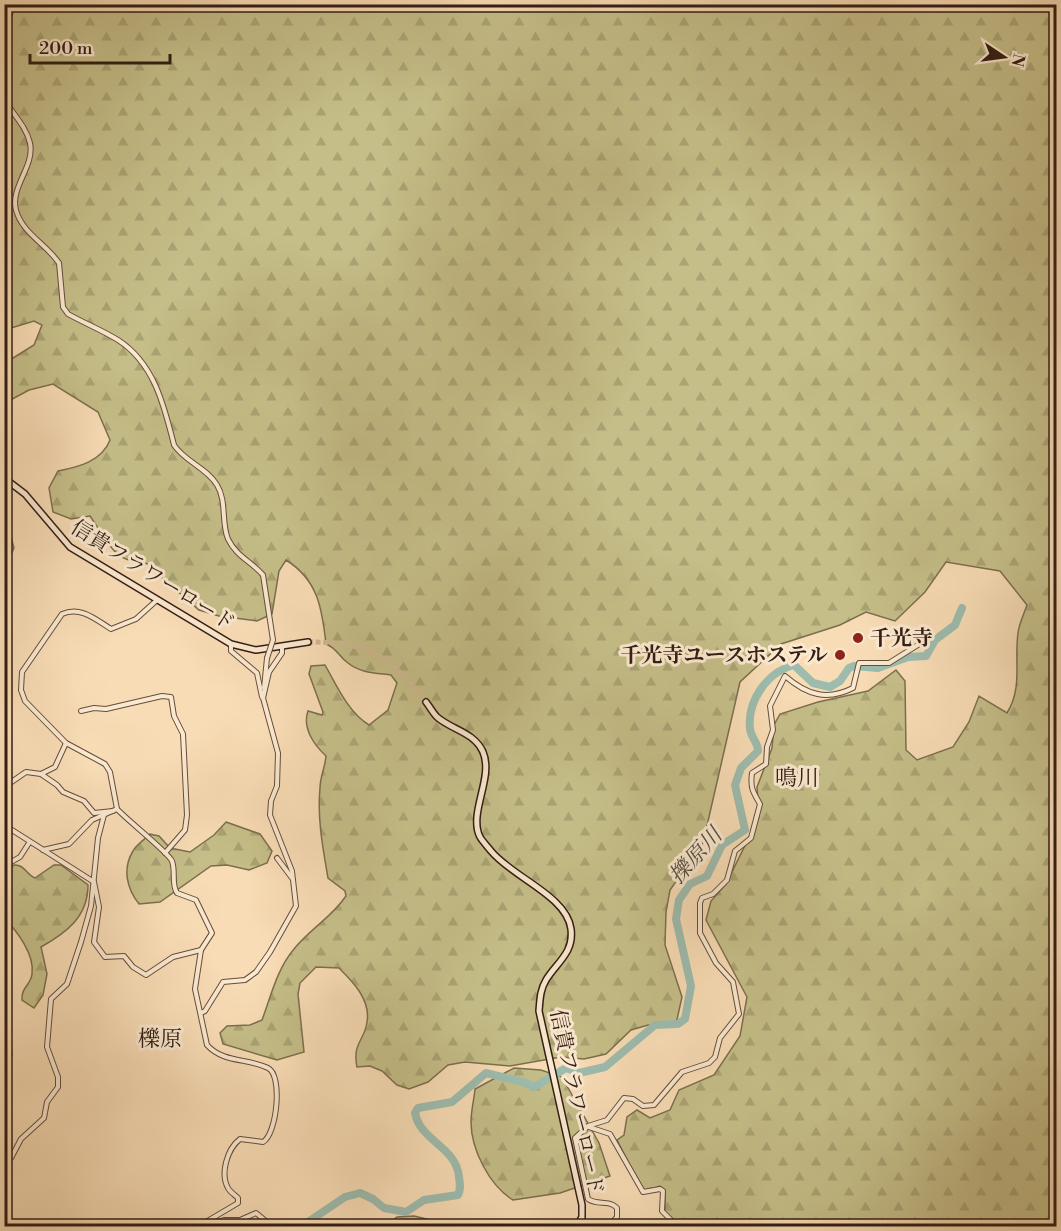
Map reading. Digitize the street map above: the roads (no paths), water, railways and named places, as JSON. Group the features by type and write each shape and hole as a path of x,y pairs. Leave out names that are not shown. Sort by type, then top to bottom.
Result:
{"street":[{"path":"4,35 13,4"},
{"path":"4,99 27,135 31,149 18,187 15,208 33,237 59,263 63,307 68,314 118,340 145,367 158,387 178,452 215,482 221,491 225,527 230,542 237,552 263,575 273,640 267,658 263,685 265,692"},
{"name":"信貴フラワーロード","path":"4,478 25,494 70,547 231,644 256,650 308,642"},
{"path":"157,600 136,619 111,629 84,612 69,611 62,614 22,672 21,690 25,701 66,743 105,764 110,772 115,810 172,861 177,893 196,900 211,930 211,938 201,950 195,989 207,1045 225,1058 271,1070 275,1076 275,1119 268,1139 263,1142 240,1139 229,1154 225,1167 226,1183 229,1190 238,1198 238,1203 199,1227"},
{"path":"609,1227 617,1217 617,1208 610,1203 599,1203 588,1198 575,1138 588,1126 607,1120 624,1098 628,1097 643,1106 651,1107 682,1072 709,1063 715,1057 720,1038 738,1018 733,982 716,963 700,933 700,903 702,898 713,894 727,880 735,851 752,836 759,804 750,789 753,772 766,764 766,747 773,730 770,706 783,677 785,676 804,691 836,695 853,688 859,663 889,663 921,643"},
{"path":"201,1012 206,1011 220,984 226,981 245,980 256,972 295,908 294,881 270,815 271,801 277,786 278,753 259,676 231,651 231,644"},
{"path":"263,698 269,672 282,647"},
{"path":"81,711 94,708 106,709 162,696 171,697 174,716 183,734 187,815 185,830 165,853"},
{"name":"信貴フラワーロード","path":"426,702 437,717 475,739 483,751 487,765 477,823 480,836 498,860 560,904 569,920 570,946 560,965 546,980 539,1011 582,1205 582,1217 577,1227"},
{"path":"40,774 55,767 66,743"},
{"path":"4,790 26,772 40,774 57,785 63,792 84,801 94,813 115,810"},
{"path":"4,808 6,829 94,882 99,907 94,942 105,957 124,956 133,967 146,975 173,957 201,950"},
{"path":"44,850 69,844 92,820 115,810"},
{"path":"4,1164 11,1158 21,1139 44,1118 47,1102 58,1087 58,1077 47,1047 51,999 71,976 91,906 98,838 104,815"},
{"path":"4,866 20,857 29,843"},
{"path":"277,858 294,881"},
{"path":"588,1126 610,1134 643,1192 660,1189 663,1191 662,1211 677,1227"},
{"path":"206,1227 224,1220 240,1220 256,1213 272,1227"}],"waterway":[{"name":"擽原川","path":"302,1226 345,1197 360,1193 373,1199 384,1208 406,1212 424,1200 458,1195 460,1184 456,1166 452,1158 418,1123 415,1113 418,1108 452,1102 486,1073 534,1087 566,1068 579,1073 605,1067 655,1025 678,1024 685,1019 691,986 676,919 679,900 690,884 707,876 722,845 745,830 735,785 741,768 758,751 750,729 750,718 755,698 761,689 775,674 794,665 813,683 830,687 840,681 849,668 854,666 878,668 908,657 926,656 935,640 955,625 962,608"}],"tunnel":[{"path":"308,642 347,645 376,654 400,673 426,702"}],"place":[{"name":"千光寺","path":"858,638"},
{"name":"千光寺ユースホステル","path":"840,655"}],"district":[{"name":"鳴川","path":"797,777"},
{"name":"櫟原","path":"160,1038"}]}
